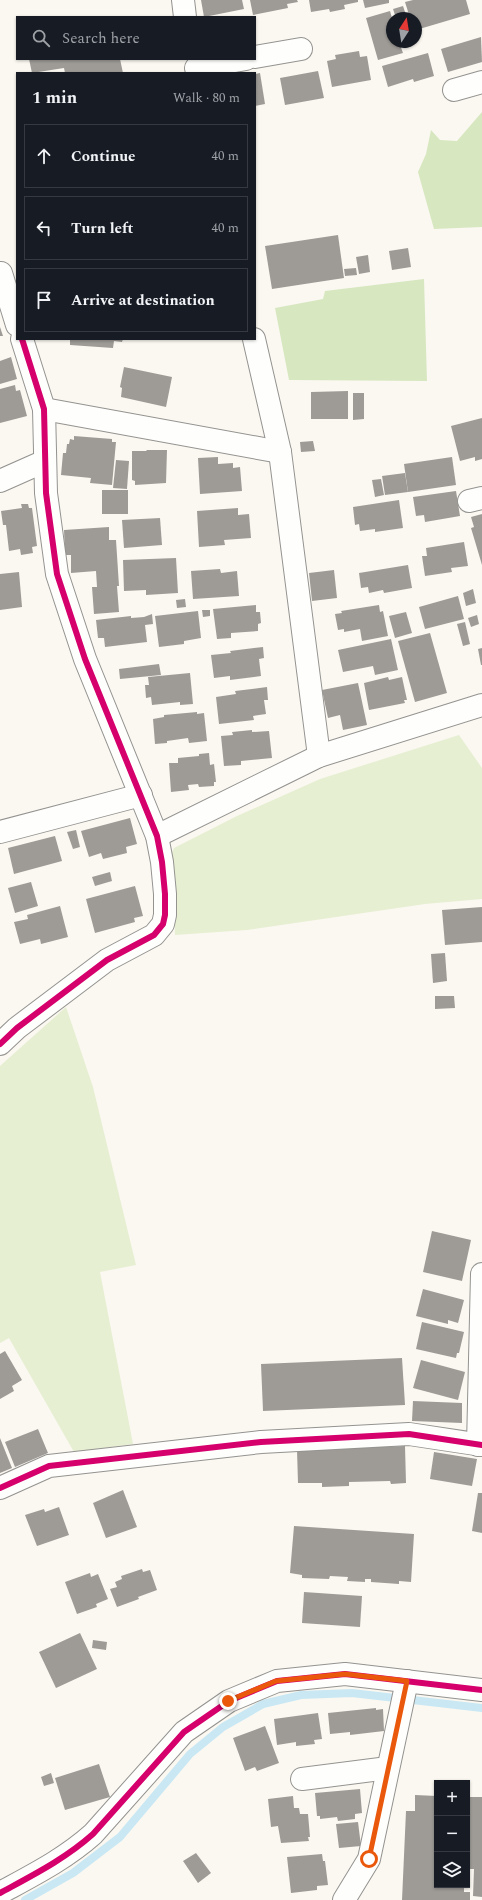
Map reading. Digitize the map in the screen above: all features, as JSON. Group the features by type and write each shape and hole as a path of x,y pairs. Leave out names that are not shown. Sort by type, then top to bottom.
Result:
{"street":[{"path":"183,0 185,16"},
{"path":"256,57 301,49"},
{"path":"196,67 240,60"},
{"path":"454,90 482,82"},
{"path":"0,273 16,322"},
{"path":"0,1044 17,1028 107,960 154,935 163,924 165,894 162,862 157,836 85,659 57,574 46,493 44,409 22,340"},
{"path":"254,340 280,452 319,756"},
{"path":"44,409 280,452"},
{"path":"0,482 45,461"},
{"path":"157,836 319,756 482,704"},
{"path":"0,832 141,795"},
{"path":"0,1488 49,1466 261,1442 409,1434 480,1445 482,1274"},
{"path":"0,1893 56,1863 76,1849 93,1834 184,1732 228,1701 276,1681 345,1674 404,1692 482,1690"},
{"path":"344,1900 369,1859 404,1692"},
{"path":"302,1779 388,1768"}],"green space":[{"path":"482,112 482,227 434,229 418,172 426,154 431,130 440,140 457,141"},
{"path":"424,279 427,381 289,380 275,308 323,299 325,291"},
{"path":"459,735 482,768 482,899 425,904 247,930 175,935 174,893 170,857 174,848 237,816 320,779"},
{"path":"66,1007 93,1087 136,1265 100,1272 133,1444 74,1452 9,1338 0,1343 0,1066"}],"building":[{"path":"201,0 242,0 244,9 204,16"},
{"path":"250,0 297,0 298,2 287,4 288,8 253,15"},
{"path":"309,0 358,0 358,2 344,5 345,9 330,12 329,9 311,12"},
{"path":"363,0 389,0 389,3 365,8"},
{"path":"413,0 466,0 470,14 422,28 422,12 408,12 405,2"},
{"path":"403,6 405,12 394,12 393,9"},
{"path":"386,12 386,48 401,48 403,53 378,60 366,18"},
{"path":"481,37 482,62 448,72 441,49"},
{"path":"359,51 360,57 367,56 371,80 332,87 327,61 336,59 335,55"},
{"path":"428,53 434,76 414,82 413,79 388,87 382,66"},
{"path":"29,60 120,60 123,72 65,72 64,68 32,72"},
{"path":"318,71 324,98 285,105 280,78"},
{"path":"260,73 265,104 256,106 256,74"},
{"path":"338,235 344,278 272,289 265,246"},
{"path":"408,248 411,267 392,270 389,251"},
{"path":"368,255 370,272 359,274 356,257"},
{"path":"356,268 357,275 345,276 344,269"},
{"path":"0,327 3,336 0,336"},
{"path":"70,340 123,340 122,342 114,341 113,348 70,345"},
{"path":"11,357 17,379 0,384 0,361"},
{"path":"124,367 172,377 166,407 121,397 122,388 120,387"},
{"path":"15,385 16,391 20,390 27,416 0,423 0,389"},
{"path":"348,391 348,419 311,419 311,392"},
{"path":"353,393 364,393 364,419 353,420"},
{"path":"482,418 482,459 475,461 475,457 460,461 451,426"},
{"path":"74,436 112,439 112,442 116,442 112,485 90,483 91,478 61,475 63,453 66,453 67,444 69,444 70,439 74,440"},
{"path":"313,441 315,451 301,452 300,442"},
{"path":"167,450 166,483 135,485 135,481 132,480 132,451"},
{"path":"218,457 218,464 233,463 233,468 240,467 242,491 200,494 198,458"},
{"path":"452,457 456,485 408,492 404,464"},
{"path":"116,460 129,461 127,489 113,488"},
{"path":"405,473 408,492 385,495 382,476"},
{"path":"381,479 384,495 375,497 372,480"},
{"path":"102,490 128,490 128,514 102,514"},
{"path":"456,491 460,516 425,522 424,515 416,516 413,497"},
{"path":"399,500 403,528 375,532 375,529 360,531 359,524 355,525 353,507"},
{"path":"21,504 28,504 29,508 32,508 37,546 32,547 33,553 21,555 20,549 9,551 6,525 3,525 1,511 22,508"},
{"path":"238,508 238,515 249,514 251,538 224,540 225,545 199,547 197,511"},
{"path":"482,514 482,565 471,528 474,527 471,517"},
{"path":"160,518 162,545 124,548 122,520"},
{"path":"109,527 109,540 116,540 119,612 94,614 92,587 97,587 96,571 71,573 71,555 65,555 64,530"},
{"path":"464,542 468,566 451,568 452,572 425,576 422,556 427,556 426,548"},
{"path":"176,558 178,593 146,595 146,590 124,591 123,560"},
{"path":"408,565 412,588 384,593 383,590 369,593 368,587 361,588 359,573"},
{"path":"220,569 221,573 237,571 239,596 193,599 191,571"},
{"path":"334,570 337,598 312,601 309,573"},
{"path":"19,572 22,607 0,610 0,574"},
{"path":"473,589 476,603 466,606 463,593"},
{"path":"458,596 464,619 425,629 419,607"},
{"path":"185,599 186,607 177,608 176,600"},
{"path":"256,605 256,612 260,612 261,623 258,624 258,631 231,633 231,638 217,639 213,609"},
{"path":"379,605 380,612 383,611 388,636 362,641 360,629 344,632 344,629 338,630 335,614 342,613 341,611"},
{"path":"202,610 210,610 210,616 203,617"},
{"path":"198,611 201,638 184,641 184,644 159,647 155,616"},
{"path":"406,612 412,633 395,638 389,616"},
{"path":"152,614 153,624 145,625 147,642 105,647 104,638 98,638 96,620 131,616 131,618 144,617"},
{"path":"477,615 479,624 471,627 468,618"},
{"path":"465,622 470,644 463,646 457,624"},
{"path":"430,633 447,693 415,702 398,641"},
{"path":"391,639 398,670 375,675 373,666 343,672 338,650"},
{"path":"263,647 264,658 259,659 261,676 230,680 230,676 214,678 211,655"},
{"path":"482,648 482,665 481,665 478,649"},
{"path":"159,664 161,675 120,679 119,669"},
{"path":"190,673 193,704 180,705 180,702 152,705 151,697 146,698 145,685 149,685 148,677"},
{"path":"388,677 389,680 402,677 407,700 404,700 405,703 369,710 364,683"},
{"path":"358,683 367,725 343,730 340,715 328,718 322,690"},
{"path":"267,687 268,700 264,700 266,714 253,716 254,720 219,724 216,697 236,694 235,691"},
{"path":"197,712 197,714 204,713 207,741 189,743 188,738 155,744 153,719 164,717 164,715"},
{"path":"252,730 252,732 269,731 272,758 241,761 241,765 224,766 221,736 233,735 232,732"},
{"path":"209,753 210,765 214,764 216,782 214,782 214,786 199,787 198,784 188,785 189,790 171,792 169,763 178,763 178,758 199,756 199,754"},
{"path":"130,818 137,844 126,847 127,853 103,859 101,853 89,857 81,831"},
{"path":"76,830 80,847 73,849 67,832"},
{"path":"55,836 62,861 14,874 8,848"},
{"path":"110,872 112,881 95,886 92,877"},
{"path":"31,882 38,906 15,913 8,888"},
{"path":"135,886 143,916 134,918 135,922 95,933 86,899"},
{"path":"60,906 68,937 41,944 40,939 20,944 14,922 28,919 27,915"},
{"path":"482,907 482,942 445,945 442,910"},
{"path":"445,953 447,981 433,983 431,954"},
{"path":"435,996 454,996 455,1008 435,1009"},
{"path":"432,1231 471,1240 462,1281 423,1272"},
{"path":"423,1289 464,1300 458,1323 448,1320 448,1324 416,1316"},
{"path":"422,1322 464,1332 459,1353 457,1353 456,1358 416,1349"},
{"path":"5,1351 22,1380 12,1386 14,1391 0,1399 0,1354"},
{"path":"402,1358 405,1405 263,1411 261,1364"},
{"path":"421,1360 465,1372 458,1400 413,1388"},
{"path":"413,1401 462,1403 462,1423 412,1421"},
{"path":"38,1429 48,1453 15,1467 5,1442"},
{"path":"0,1438 12,1468 0,1473"},
{"path":"405,1446 406,1483 391,1484 390,1481 349,1482 349,1486 322,1487 322,1483 298,1483 297,1450"},
{"path":"434,1452 477,1459 472,1486 430,1479"},
{"path":"123,1490 137,1527 106,1538 93,1503"},
{"path":"478,1493 482,1493 482,1533 472,1531"},
{"path":"59,1507 69,1535 37,1546 25,1515 44,1509 45,1512"},
{"path":"294,1526 414,1534 411,1582 399,1581 399,1584 371,1582 371,1579 365,1579 365,1582 347,1581 348,1577 330,1576 329,1579 302,1578 302,1575 290,1573"},
{"path":"142,1569 143,1572 150,1570 157,1590 138,1597 139,1599 117,1607 110,1589 117,1587 115,1582 122,1579 121,1576"},
{"path":"90,1573 91,1577 98,1574 108,1599 96,1604 97,1607 77,1614 65,1582"},
{"path":"304,1592 362,1596 360,1627 302,1623"},
{"path":"80,1633 97,1669 56,1688 39,1652"},
{"path":"93,1640 107,1642 106,1650 92,1648"},
{"path":"376,1708 376,1710 383,1709 384,1731 350,1735 350,1732 330,1734 328,1713"},
{"path":"318,1713 322,1739 314,1740 315,1744 296,1746 296,1742 277,1745 274,1719"},
{"path":"265,1726 279,1763 257,1771 255,1767 245,1771 233,1738"},
{"path":"99,1764 110,1797 65,1810 55,1778"},
{"path":"51,1773 54,1783 44,1786 41,1777"},
{"path":"360,1789 362,1813 355,1814 355,1819 338,1821 337,1817 320,1819 320,1816 317,1816 315,1793"},
{"path":"415,1795 434,1796 434,1888 464,1888 464,1892 470,1892 470,1900 402,1900 406,1811 415,1811"},
{"path":"293,1796 294,1808 299,1808 300,1814 308,1814 309,1841 281,1843 278,1826 271,1827 268,1799"},
{"path":"470,1797 482,1797 482,1897 473,1896 474,1869 470,1869"},
{"path":"358,1822 361,1846 339,1848 336,1824"},
{"path":"196,1853 211,1873 198,1883 183,1861"},
{"path":"322,1854 323,1861 325,1861 328,1885 317,1886 317,1890 291,1893 287,1857"}],"waterway":[{"path":"25,1900 73,1873 120,1837 190,1754 223,1727 263,1704 301,1695 352,1693 482,1708"}],"cycle path":[{"path":"0,1044 17,1028 107,960 154,935 163,924 165,915 162,862 157,836 85,659 57,574 46,493 44,409 22,340"},
{"path":"0,1488 49,1466 261,1442 409,1434 482,1445"},
{"path":"0,1893 48,1866 93,1834 184,1732 229,1701 277,1681 345,1674 482,1690"}],"route":[{"path":"228,1701 276,1681 345,1674 407,1681 369,1859"}]}
